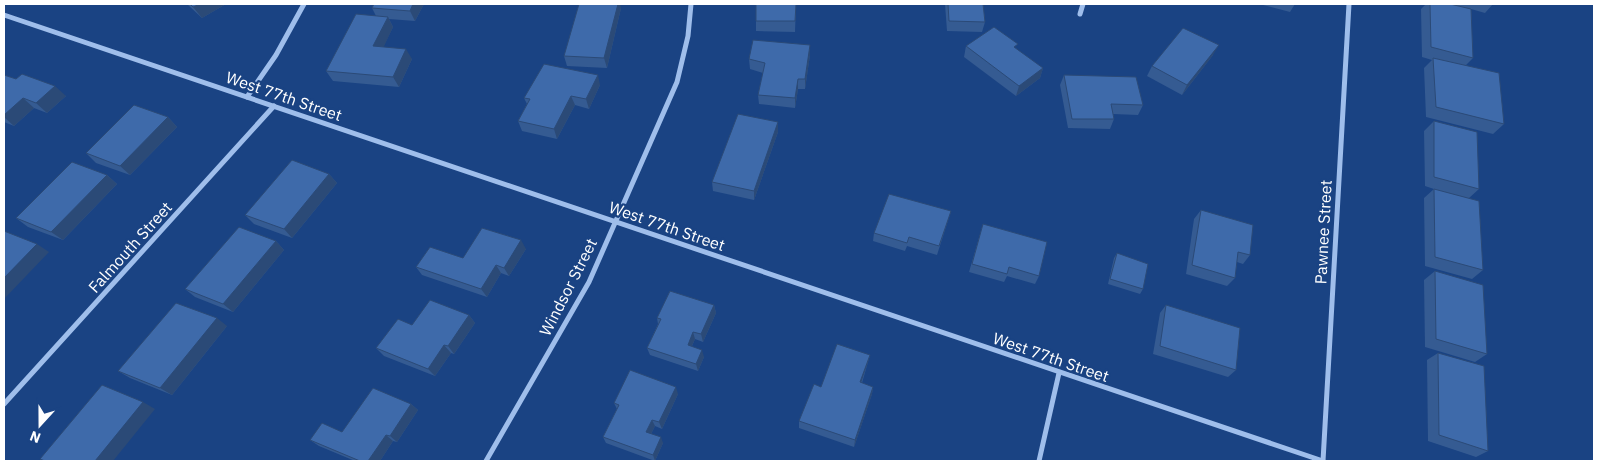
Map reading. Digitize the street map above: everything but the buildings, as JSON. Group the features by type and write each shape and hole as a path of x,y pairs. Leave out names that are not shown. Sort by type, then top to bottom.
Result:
{"street":[{"path":"247,97 276,55 304,4"},
{"name":"Windsor Street","path":"486,461 589,282 677,82 688,36 691,4"},
{"path":"1080,14 1083,4"},
{"name":"Pawnee Street","path":"1323,461 1349,4"},
{"name":"West 77th Street","path":"4,15 1323,461"},
{"name":"Falmouth Street","path":"4,404 274,106"},
{"path":"1039,461 1060,373"}]}
